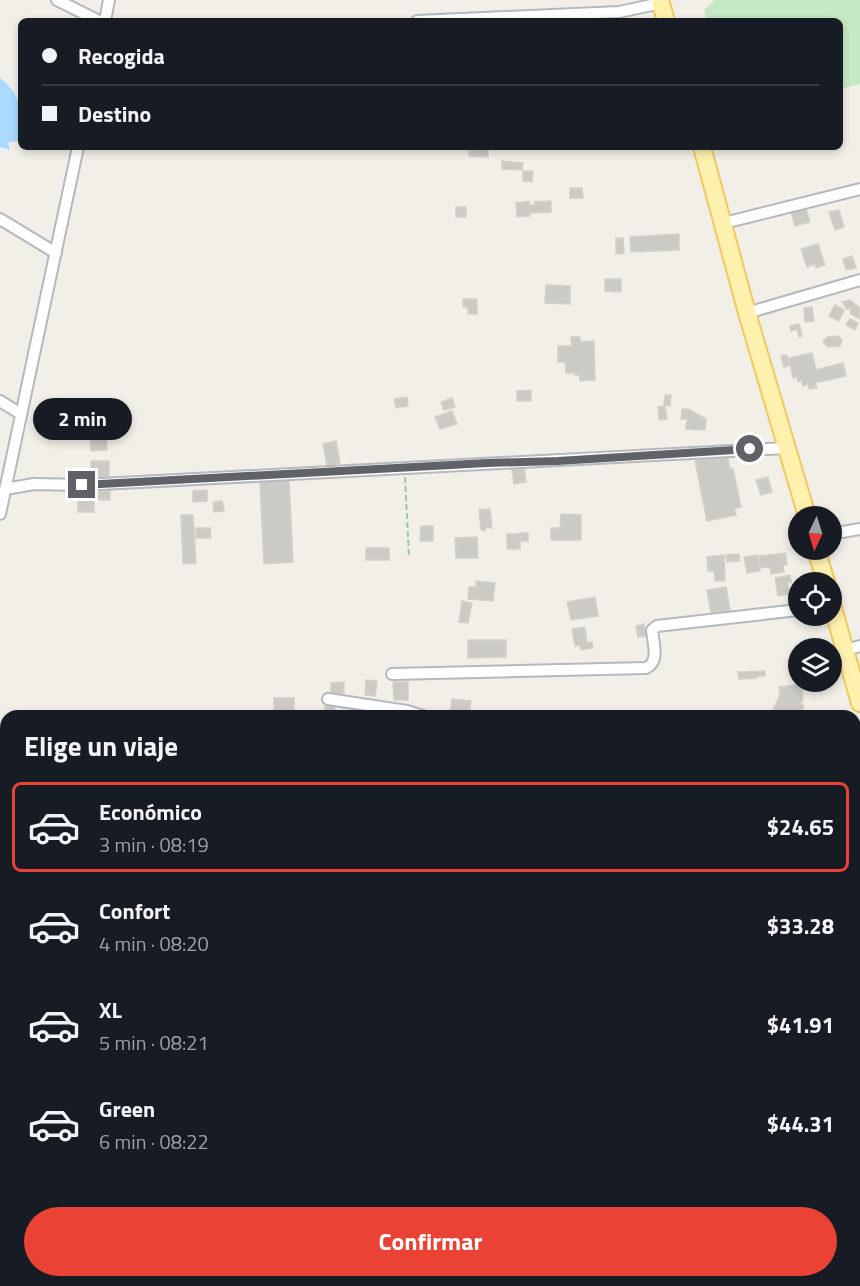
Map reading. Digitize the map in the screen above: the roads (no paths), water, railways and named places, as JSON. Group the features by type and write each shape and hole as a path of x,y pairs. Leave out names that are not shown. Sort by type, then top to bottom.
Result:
{"main road":[{"path":"660,2 665,18"},
{"path":"703,150 747,313 804,506"},
{"path":"842,626 852,648 859,694"}],"street":[{"path":"57,0 93,18"},
{"path":"106,18 110,0"},
{"path":"484,18 619,12 660,2"},
{"path":"0,514 77,150"},
{"path":"724,223 860,189"},
{"path":"0,219 56,253"},
{"path":"747,313 860,280"},
{"path":"0,401 21,414"},
{"path":"5,489 34,484 82,485 788,448"},
{"path":"842,532 860,529"},
{"path":"392,675 646,668 655,660 652,630 657,626 788,611"},
{"path":"328,699 400,710"}],"water":[{"path":"0,78 10,87 18,100 18,141 8,143 10,150 0,147"}]}
